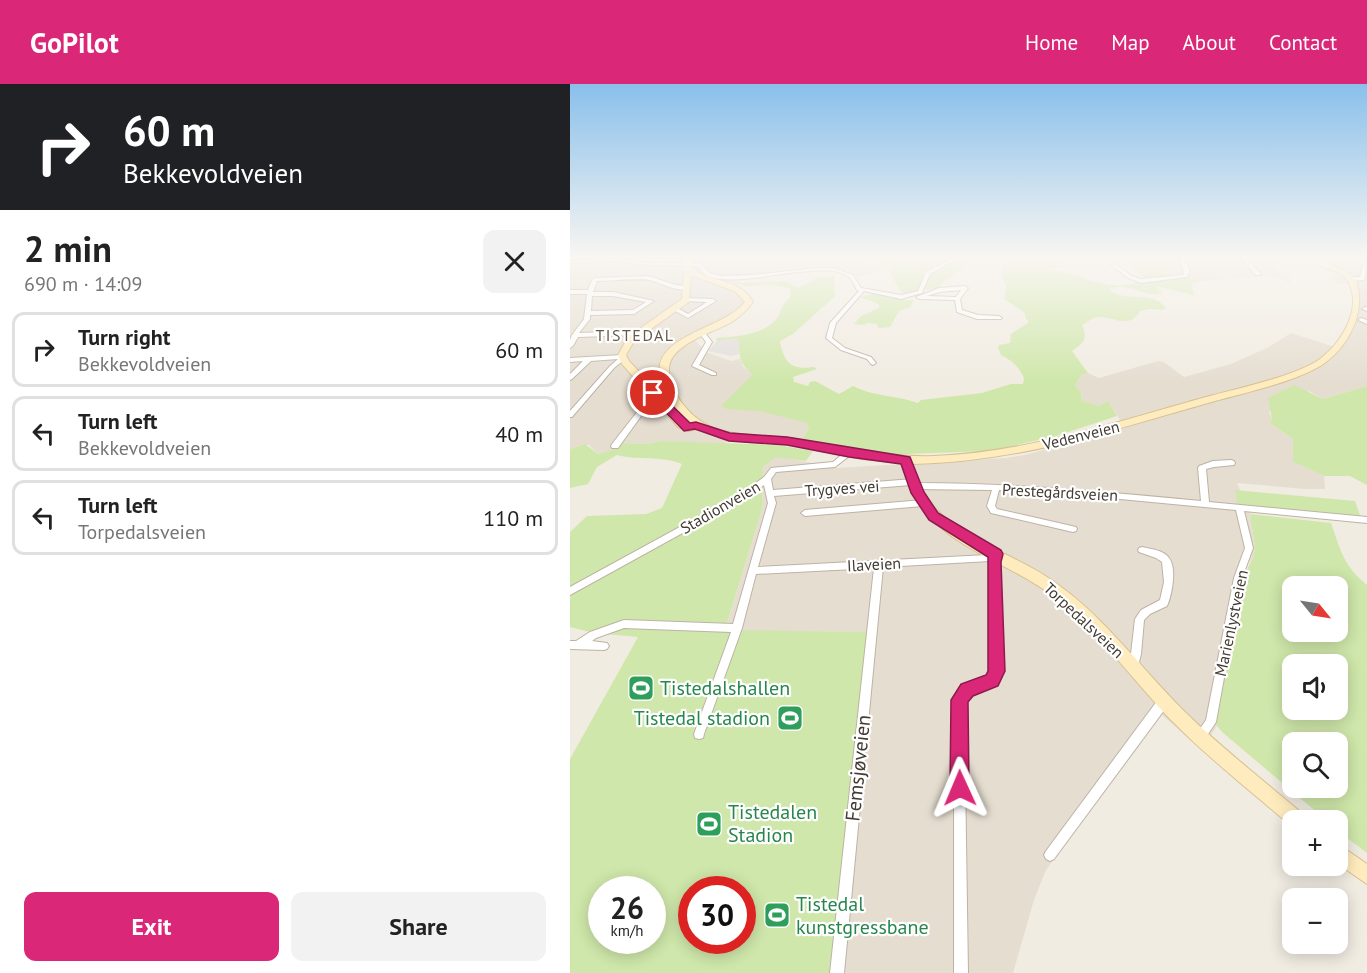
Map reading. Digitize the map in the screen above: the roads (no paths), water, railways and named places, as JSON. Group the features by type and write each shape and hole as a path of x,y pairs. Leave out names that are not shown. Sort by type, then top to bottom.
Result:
{"main road":[{"path":"696,426 674,399 664,366 673,350 741,311 747,305 748,299"},
{"path":"686,300 638,333 626,344 622,358 685,427 696,426 729,437 787,441 849,453"},
{"name":"Vedenveien","path":"849,453 906,460 1017,451 1138,421 1269,382 1322,362 1335,352 1364,321 1365,307"},
{"name":"Torpedalsveien","path":"906,460 922,503 941,522 1029,572 1065,598 1200,736 1286,810"},
{"path":"1348,861 1367,875"}],"street":[{"path":"570,346 587,319 589,299"},
{"path":"588,313 634,312 651,301 643,299"},
{"path":"854,299 833,322 829,338 840,348 869,358 873,363"},
{"path":"950,299 957,300 958,309 962,313 977,317 999,318"},
{"path":"675,309 688,316 713,301 686,300"},
{"path":"575,335 638,333"},
{"path":"703,334 709,342 695,366 714,374"},
{"path":"570,360 622,358"},
{"path":"570,415 622,358"},
{"path":"570,378 589,359"},
{"path":"615,446 654,394"},
{"path":"767,479 771,472 779,468 835,464 849,453"},
{"path":"1205,504 1202,468 1213,464 1231,463"},
{"name":"Stadionveien","path":"570,591 736,500 767,479 772,503 737,628 699,734"},
{"name":"Prestegårdsveien","path":"914,484 1078,492 1367,520"},
{"name":"Trygves vei","path":"771,493 914,484"},
{"path":"996,488 991,506 994,511 1073,529"},
{"path":"805,513 922,503"},
{"name":"Marienlystveien","path":"1200,736 1211,722 1237,579 1249,548 1239,508"},
{"name":"Torpedalsveien","path":"1133,667 1138,648 1141,617 1144,612 1164,603 1168,571 1166,560 1159,555 1142,550"},
{"path":"961,973 959,705 962,695 967,690 989,683 995,677 997,651 994,562 996,554"},
{"name":"Ilaveien","path":"752,571 988,558 996,554"},
{"name":"Femsjøveien","path":"837,973 879,564"},
{"path":"574,645 593,634 621,624 737,628"},
{"path":"574,645 604,646"},
{"path":"1050,855 1164,700"}],"place":[{"name":"Tistedalshallen","path":"641,688"},
{"name":"Tistedal stadion","path":"790,718"},
{"name":"Tistedalen Stadion","path":"709,824"},
{"name":"Tistedal kunstgressbane","path":"777,915"}],"district":[{"name":"TISTEDAL","path":"635,335"}]}
